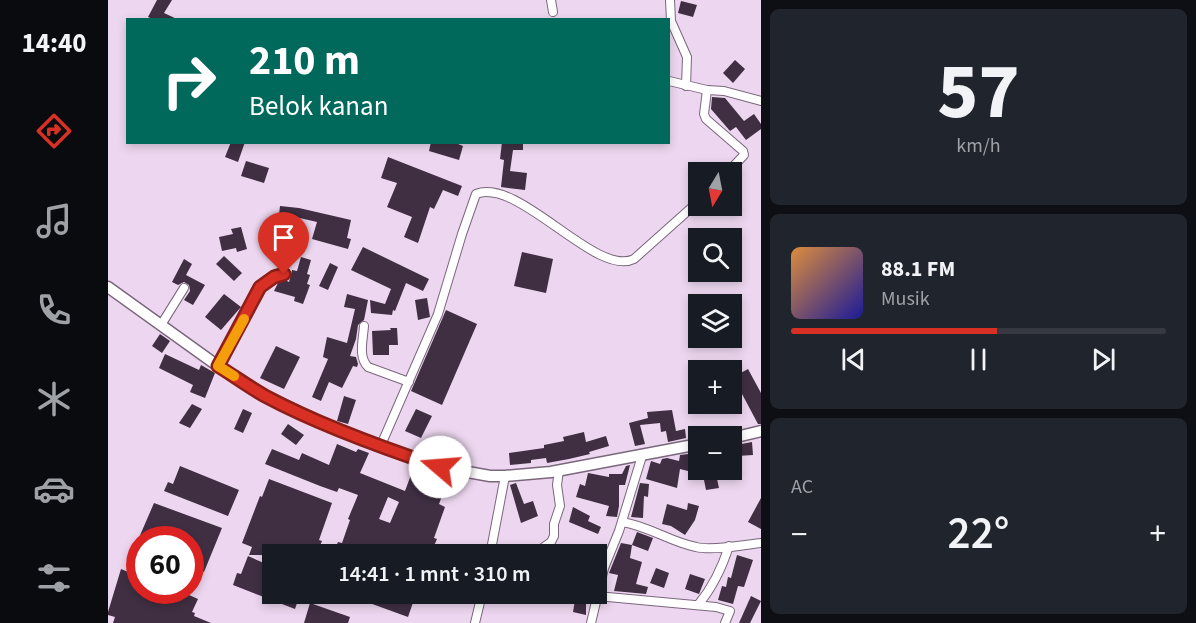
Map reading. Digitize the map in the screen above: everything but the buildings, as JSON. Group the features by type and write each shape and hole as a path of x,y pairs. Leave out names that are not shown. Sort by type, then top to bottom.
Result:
{"main road":[{"path":"108,287 218,366 266,396 320,422 440,467 490,476 505,476 559,470 688,446"},
{"path":"742,436 761,431"}],"street":[{"path":"550,0 553,12"},
{"path":"670,0 671,21 687,57 686,86"},
{"path":"670,81 707,90 724,91 761,102"},
{"path":"707,90 704,114 706,119 743,151 743,158 739,162"},
{"path":"381,445 438,314 476,194 491,192 509,198 600,255 623,262 634,259 688,211"},
{"path":"218,366 260,287 274,277 284,274"},
{"path":"160,325 184,288"},
{"path":"364,326 362,357 364,363 368,367 409,382"},
{"path":"607,560 622,522 642,456"},
{"path":"548,544 554,536 554,524 560,507 557,485 559,470"},
{"path":"491,544 505,476"},
{"path":"622,522 644,526 696,547 712,548 761,543"},
{"path":"698,605 718,575 729,546"},
{"path":"607,598 698,605 730,611 725,623"},
{"path":"475,623 480,604"},
{"path":"591,623 595,604"}],"slow traffic":[{"path":"234,376 218,366 244,319"}],"route":[{"path":"284,274 274,277 260,287 218,366 266,396 320,422 400,454 440,467"}]}
